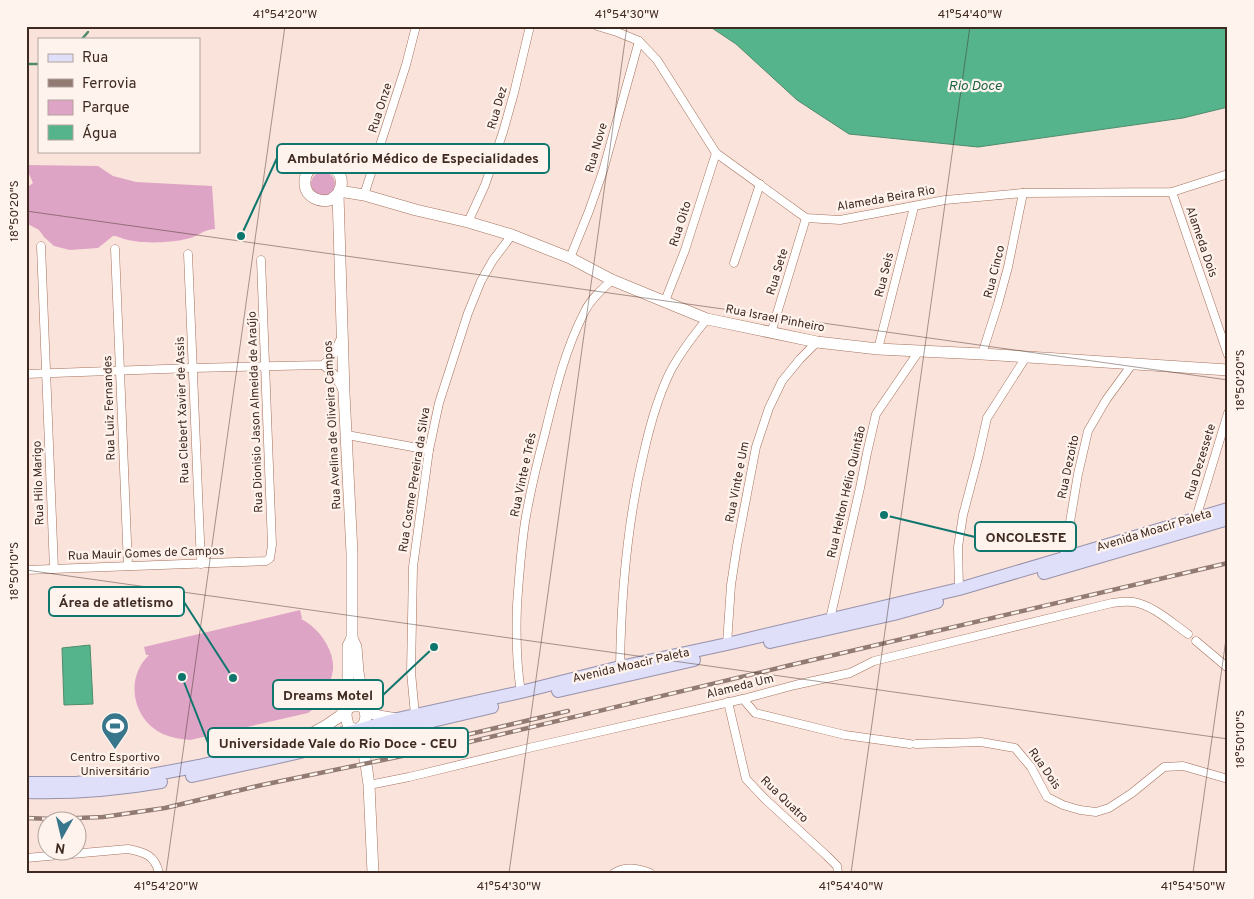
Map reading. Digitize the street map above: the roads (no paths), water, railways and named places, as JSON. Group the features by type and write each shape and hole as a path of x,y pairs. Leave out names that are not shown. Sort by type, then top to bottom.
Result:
{"main road":[{"name":"Avenida Moacir Paleta","path":"26,783 76,783 151,775 199,766 291,744 359,734 397,719 521,692 620,667 727,644 959,589 1228,509"},
{"name":"Avenida Moacir Paleta","path":"26,792 94,791 140,785 234,767 359,734 894,614 1051,571 1228,519"}],"street":[{"name":"Rua Onze","path":"364,195 406,65 416,26"},
{"name":"Rua Dez","path":"468,222 485,186 500,140 514,93 530,26"},
{"path":"597,26 639,41 657,60 716,152 806,218"},
{"name":"Rua Nove","path":"570,258 603,171 639,41"},
{"name":"Rua Oito","path":"665,302 685,250 716,152"},
{"name":"Rua Avelina de Oliveira Campos","path":"339,210 332,203 315,199 308,193 305,184 306,176 314,166 323,164 334,168 341,180 339,210 342,335 352,553 352,638 356,647 366,721 359,734"},
{"name":"Alameda Beira Rio","path":"806,218 840,220 945,200 1023,193 1172,192 1228,174"},
{"path":"734,263 760,184"},
{"name":"Rua Israel Pinheiro","path":"339,192 364,195 512,235 570,258 612,280 707,319 771,333 817,342 878,349 1228,370"},
{"path":"323,201 331,199 339,192"},
{"name":"Alameda Dois","path":"1172,192 1228,355"},
{"name":"Rua Cinco","path":"982,354 1003,286 1023,193"},
{"name":"Rua Seis","path":"878,349 914,206"},
{"name":"Rua Sete","path":"771,333 806,218"},
{"name":"Rua Cosme Pereira da Silva","path":"414,715 410,656 413,567 429,450 439,403 481,281 493,260 512,235"},
{"name":"Rua Hilo Marigo","path":"41,246 54,569"},
{"name":"Rua Luiz Fernandes","path":"115,249 128,566"},
{"name":"Rua Clebert Xavier de Assis","path":"188,254 200,564"},
{"name":"Rua Dionisio Jason Almeida de Araújo","path":"261,260 272,545 270,558 266,561"},
{"name":"Rua Vinte e Três","path":"521,692 516,628 519,574 525,523 536,465 554,393 574,334 586,310 612,280"},
{"path":"620,667 626,556 637,482 651,422 670,373 687,343 707,319"},
{"path":"323,365 333,356 342,335"},
{"name":"Rua Vinte e Um","path":"727,644 731,585 756,447 769,408 782,381 817,342"},
{"name":"Rua Helton Hélio Quintão","path":"830,619 876,414 919,351"},
{"path":"959,589 958,547 963,515 987,418 1026,357"},
{"name":"Rua Dezoito","path":"1064,558 1078,474 1088,431 1106,400 1133,363"},
{"path":"26,374 323,365 334,374 344,393"},
{"name":"Rua Dezessete","path":"1196,518 1228,413"},
{"path":"347,435 429,450"},
{"name":"Rua Mauir Gomes de Campos","path":"26,570 266,561"},
{"name":"Alameda Um","path":"369,785 850,673 874,661 1112,603 1131,602 1143,604 1188,634"},
{"name":"Rua Avelina de Oliveira Campos","path":"346,710 348,646 352,638"},
{"path":"1196,641 1228,668"},
{"name":"Rua Dois","path":"743,699 755,713 845,734 913,744 981,742 1015,748 1032,766 1047,797 1080,810 1096,812 1109,808 1164,768 1183,766 1228,780"},
{"name":"Rua Quatro","path":"728,702 746,779 837,866 838,873"},
{"path":"291,744 320,730 340,716 350,706 361,706 379,716 397,719"},
{"path":"346,710 348,725 359,734 366,764 369,785 373,873"},
{"path":"26,858 128,849 144,852 152,859 159,873"},
{"path":"614,873 619,870 632,868 642,869 650,873"}],"water":[{"name":"Rio Doce","path":"709,26 1228,26 1228,107 1183,118 978,147 849,134 797,100 736,44"},
{"path":"90,645 93,704 64,705 62,648"}],"waterway":[{"path":"83,38 88,32"},
{"path":"26,64 38,64"}],"railway":[{"path":"26,818 103,817 165,808 262,785 465,743 1228,563"},
{"path":"436,742 568,711"}],"place":[{"name":"Ambulatório Médico de Especialidades","path":"241,236"},
{"name":"ONCOLESTE","path":"884,515"},
{"name":"Dreams Motel","path":"434,647"},
{"name":"Universidade Vale do Rio Doce - CEU","path":"182,677"},
{"name":"Área de atletismo","path":"233,678"},
{"name":"Centro Esportivo Universitário","path":"115,750"}]}
